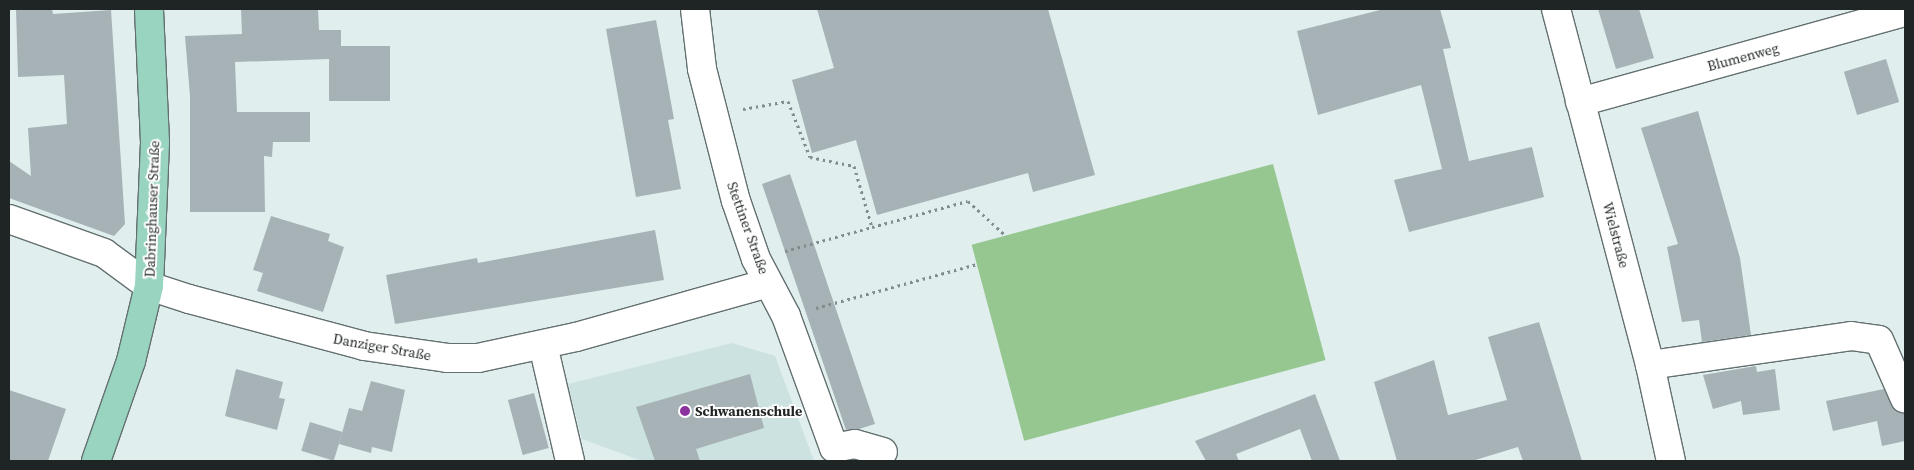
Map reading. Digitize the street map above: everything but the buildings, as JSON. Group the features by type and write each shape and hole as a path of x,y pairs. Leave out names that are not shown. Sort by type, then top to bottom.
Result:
{"main road":[{"name":"Dabringhauser Straße","path":"96,461 131,361 149,286 155,142 149,9"}],"street":[{"name":"Stettiner Straße","path":"695,9 702,69 736,201 756,259 786,316 834,448 855,444 883,452"},
{"name":"Wielstraße","path":"1556,9 1650,365 1672,461"},
{"name":"Blumenweg","path":"1580,102 1905,12"},
{"name":"Danziger Straße","path":"9,219 104,253 149,286 364,346 447,358 478,358 542,344 768,283"},
{"path":"1650,365 1851,336 1879,340 1905,399"},
{"path":"542,344 570,461"}],"path":[{"path":"714,115 788,101 810,157 854,166 872,227"},
{"path":"756,259 968,201 1006,236"},
{"path":"786,316 977,264"}],"shaded area":[{"name":"Schwanenschule","path":"732,343 775,356 814,461 642,461 582,439 568,384"}],"green space":[{"path":"1273,164 1326,360 1024,441 972,245"}],"place":[{"name":"Schwanenschule","path":"685,411"}]}
